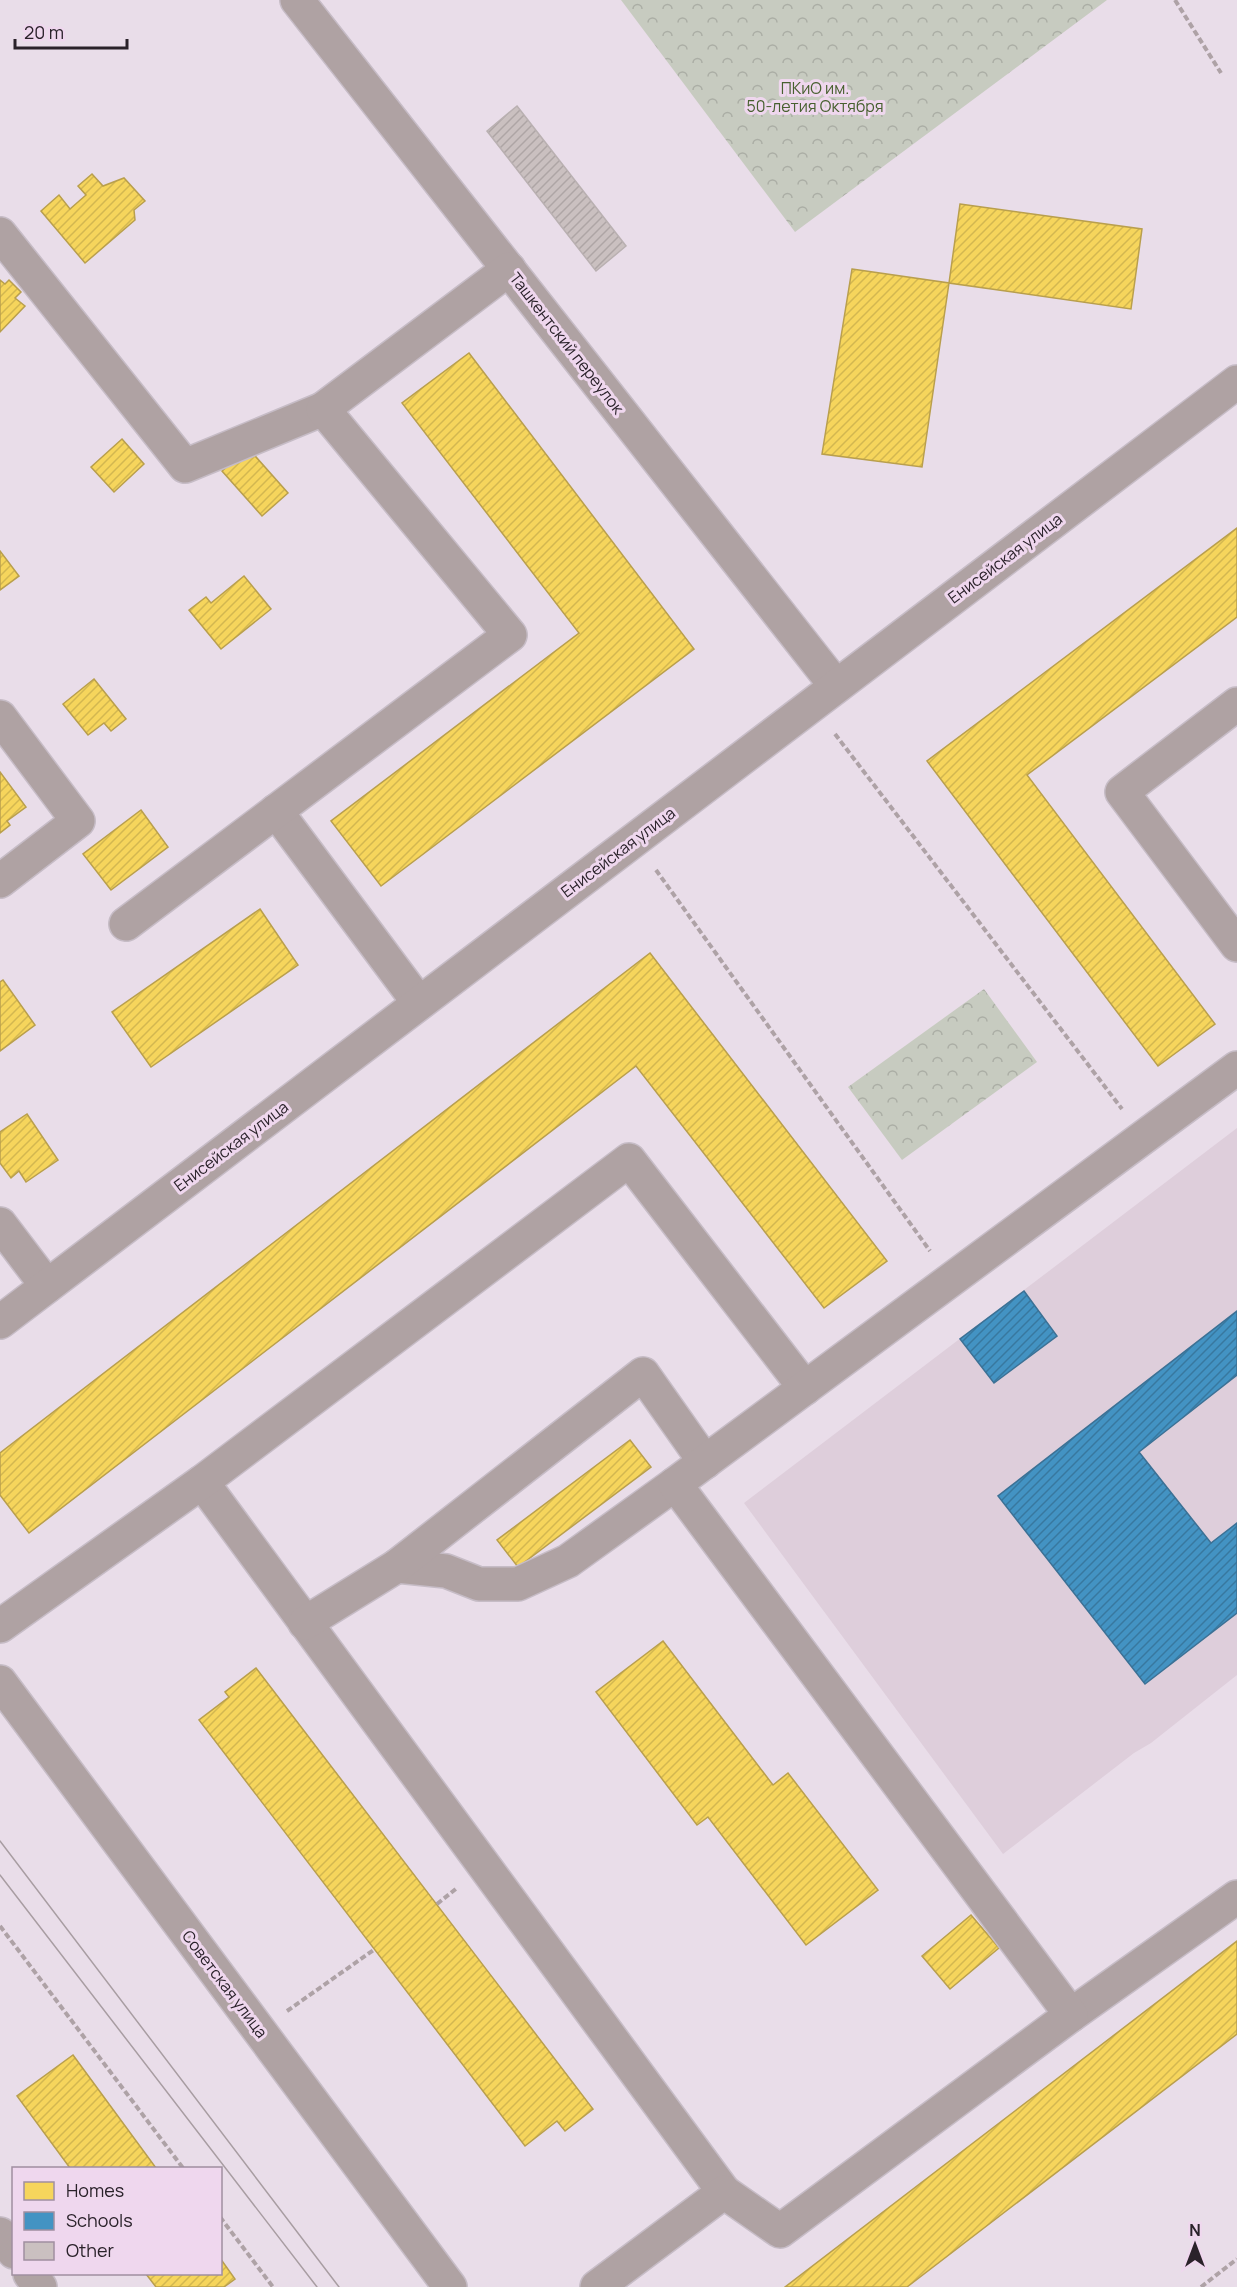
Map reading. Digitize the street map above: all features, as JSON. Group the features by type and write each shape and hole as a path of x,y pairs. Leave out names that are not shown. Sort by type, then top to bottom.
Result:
{"street":[{"name":"Ташкентский переулок","path":"297,0 509,269 824,695"},
{"path":"0,234 185,466 323,409 509,269"},
{"name":"Енисейская улица","path":"0,1322 1237,382"},
{"path":"126,924 510,635 323,409"},
{"path":"1237,704 1122,792 1237,945"},
{"path":"0,717 78,821 0,881"},
{"path":"276,811 419,1003"},
{"path":"397,1566 446,1571 479,1584 518,1584 568,1561 1237,1068"},
{"path":"0,1626 202,1482 629,1160 805,1388"},
{"path":"0,1224 47,1286"},
{"path":"305,1623 397,1566 643,1374 705,1462"},
{"path":"202,1482 724,2192 780,2231 1071,2015 1237,1898"},
{"path":"675,1484 1071,2015"},
{"name":"Советская улица","path":"0,1682 450,2287"},
{"path":"597,2287 724,2192"},
{"path":"0,2234 12,2249"}],"path":[{"path":"1175,0 1221,73"},
{"path":"824,695 1144,1137"},
{"path":"634,840 951,1280"},
{"path":"0,1926 181,2167"},
{"path":"260,2031 375,1950"},
{"path":"222,2220 273,2287"},
{"path":"1201,2287 1237,2259"}],"shaded area":[{"path":"1237,1128 1237,1675 1003,1854 744,1503"}],"green space":[{"name":"ПКиО им. 50-летия Октября","path":"621,0 1107,0 795,232"},
{"path":"984,989 1037,1062 902,1160 848,1087"}],"building: Homes":[{"path":"92,174 103,186 124,178 145,201 134,210 135,220 85,263 41,211 59,195 70,209 86,195 78,186"},
{"path":"960,204 1142,229 1131,309 949,283"},
{"path":"852,269 949,283 922,467 822,454"},
{"path":"0,280 5,284 9,280 21,292 15,298 25,306 0,332"},
{"path":"469,353 694,649 381,886 331,821 579,633 402,403"},
{"path":"122,439 144,464 114,492 91,467"},
{"path":"248,448 288,493 262,516 222,471"},
{"path":"1237,528 1237,617 1027,775 1215,1024 1158,1066 927,761"},
{"path":"0,551 19,576 0,590"},
{"path":"244,576 271,609 221,649 189,610 206,597 211,603"},
{"path":"94,679 126,719 111,731 104,723 88,735 63,704"},
{"path":"0,772 26,807 7,821 10,825 0,833"},
{"path":"141,810 168,847 111,890 83,854"},
{"path":"260,909 298,965 151,1067 112,1012"},
{"path":"650,953 887,1261 824,1308 636,1066 29,1533 0,1495 0,1453"},
{"path":"3,980 35,1025 0,1051 0,982"},
{"path":"27,1114 58,1160 26,1182 19,1171 11,1178 0,1163 0,1132"},
{"path":"630,1440 651,1467 518,1567 497,1540"},
{"path":"663,1641 773,1785 788,1773 878,1890 806,1945 708,1817 697,1825 596,1692"},
{"path":"256,1668 593,2109 565,2131 557,2121 525,2146 199,1720 229,1697 225,1692"},
{"path":"971,1915 999,1948 950,1989 922,1956"},
{"path":"1237,1941 1237,2034 907,2287 785,2287"},
{"path":"73,2055 155,2167 69,2167 17,2096"},
{"path":"222,2261 235,2279 224,2287 156,2287 147,2275 222,2275"}],"building: Schools":[{"path":"1024,1291 1057,1336 994,1383 960,1339"},
{"path":"1237,1311 1237,1375 1139,1452 1211,1543 1237,1523 1237,1613 1145,1684 998,1496"}],"building: Other":[{"path":"517,106 626,246 596,271 487,131"}],"tram line":[{"path":"0,1841 339,2287"},
{"path":"0,1875 317,2287"}]}
